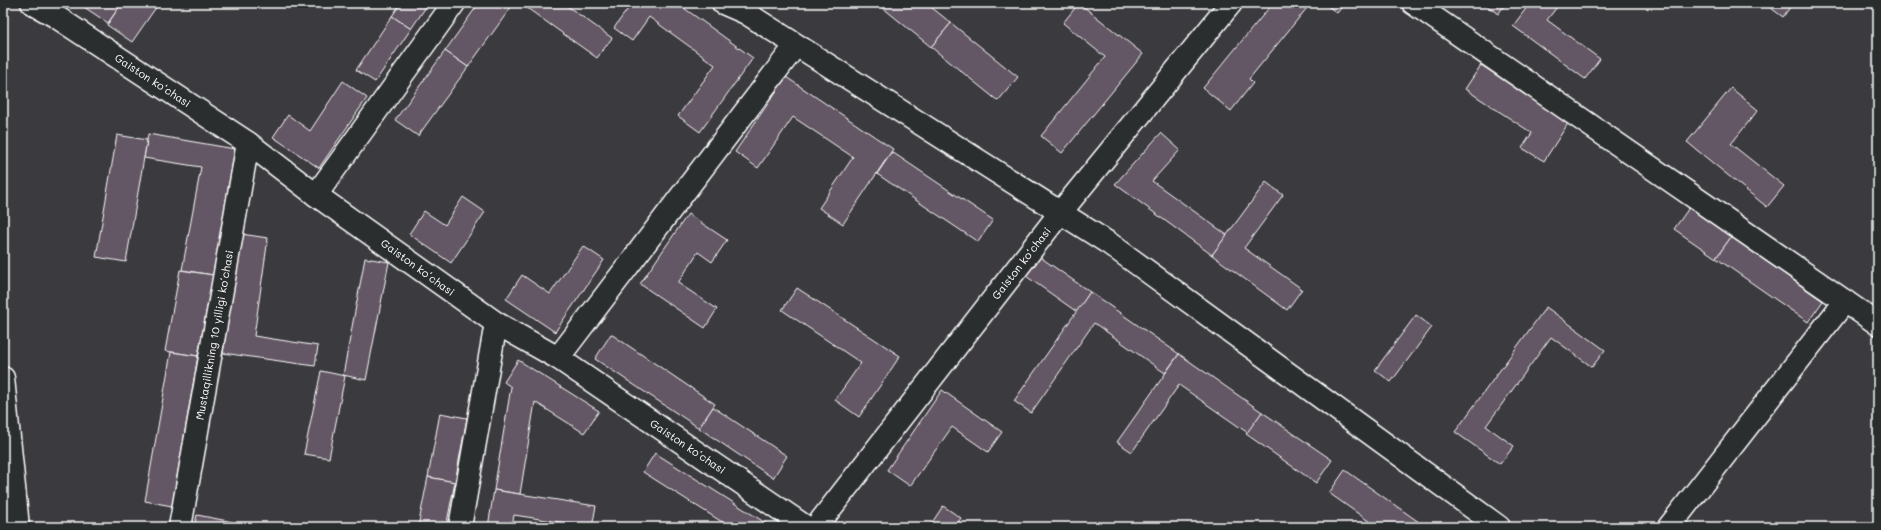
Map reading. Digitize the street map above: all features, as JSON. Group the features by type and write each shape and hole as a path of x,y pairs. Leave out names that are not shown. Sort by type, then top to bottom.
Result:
{"street":[{"name":"Gaiston koʻchasi","path":"32,3 55,16 248,142 316,195 496,323 558,358 806,527"},
{"path":"316,195 454,3"},
{"path":"723,3 746,13 1110,244 1498,527"},
{"name":"Gaiston koʻchasi","path":"816,527 1060,213 1231,3"},
{"path":"1412,3 1878,324"},
{"path":"558,358 796,45"},
{"name":"Mustaqillikning 10 yilligi koʻchasi","path":"180,527 248,142"},
{"path":"1669,527 1845,301"},
{"path":"460,527 496,323"},
{"path":"3,378 18,527"}],"building":[{"path":"78,3 122,3 108,23"},
{"path":"122,3 159,3 132,42 107,25"},
{"path":"401,3 428,4 411,29 392,16"},
{"path":"479,3 514,3 468,67 445,51"},
{"path":"520,3 563,3 612,38 597,58"},
{"path":"632,3 677,3 753,58 700,132 678,116 715,65 649,17 632,41 614,28"},
{"path":"877,3 926,3 951,23 931,47"},
{"path":"1079,3 1143,54 1062,153 1041,136 1105,57 1063,23"},
{"path":"1273,3 1311,3 1249,79 1253,83 1231,111 1203,88"},
{"path":"1324,3 1345,3 1337,13"},
{"path":"1483,3 1506,3 1498,14"},
{"path":"1530,3 1560,3 1547,20 1600,59 1585,79 1513,26"},
{"path":"1764,3 1793,3 1783,17"},
{"path":"392,16 411,29 375,82 356,70"},
{"path":"951,23 1018,77 998,101 931,47"},
{"path":"445,51 468,67 418,136 395,120"},
{"path":"1481,65 1569,122 1544,161 1522,148 1532,133 1465,89"},
{"path":"786,77 893,149 843,224 819,208 853,157 793,117 758,168 735,152"},
{"path":"343,81 367,98 319,168 273,137 288,115 310,131"},
{"path":"1731,88 1758,110 1731,144 1784,186 1767,207 1687,142"},
{"path":"1161,133 1180,150 1152,181 1227,235 1212,255 1115,184"},
{"path":"148,134 235,149 213,275 182,270 201,167 144,158"},
{"path":"117,135 147,140 126,262 96,257"},
{"path":"892,152 993,220 978,242 877,174"},
{"path":"1266,182 1283,195 1244,248 1302,289 1287,310 1212,255"},
{"path":"463,197 485,212 451,263 409,234 424,211 445,225"},
{"path":"1689,208 1731,237 1716,258 1674,229"},
{"path":"688,214 727,240 712,262 698,252 678,283 717,309 705,328 640,284"},
{"path":"241,234 268,238 254,336 318,346 315,366 223,353"},
{"path":"1731,237 1823,301 1808,322 1716,258"},
{"path":"583,246 604,260 555,332 506,299 522,275 550,294"},
{"path":"1037,255 1090,292 1077,312 1023,274"},
{"path":"365,258 389,262 366,380 343,375"},
{"path":"180,270 213,275 198,356 165,351"},
{"path":"797,288 900,356 859,417 835,400 861,363 782,310"},
{"path":"1090,292 1179,354 1165,373 1094,323 1031,413 1014,401"},
{"path":"1546,307 1605,350 1592,367 1551,337 1486,426 1514,446 1500,464 1455,432"},
{"path":"1416,315 1432,327 1391,382 1375,370"},
{"path":"611,334 715,404 699,428 595,359"},
{"path":"171,352 198,356 172,506 145,501"},
{"path":"1179,354 1262,412 1248,433 1179,385 1132,452 1117,442"},
{"path":"518,360 599,411 584,433 535,402 520,494 494,490 511,387 504,382"},
{"path":"321,371 345,376 329,458 304,454"},
{"path":"942,390 1002,432 988,452 952,427 910,486 887,470"},
{"path":"713,407 787,456 773,478 699,428"},
{"path":"1262,412 1332,460 1316,483 1246,434"},
{"path":"440,413 467,418 455,482 428,477"},
{"path":"655,453 772,527 730,527 643,472"},
{"path":"1345,470 1426,527 1377,527 1329,493"},
{"path":"428,477 455,482 446,527 418,527"},
{"path":"494,490 596,506 592,527 514,515 512,527 488,527"},
{"path":"943,506 961,518 955,527 929,527"},
{"path":"197,515 259,527 194,527"}]}
